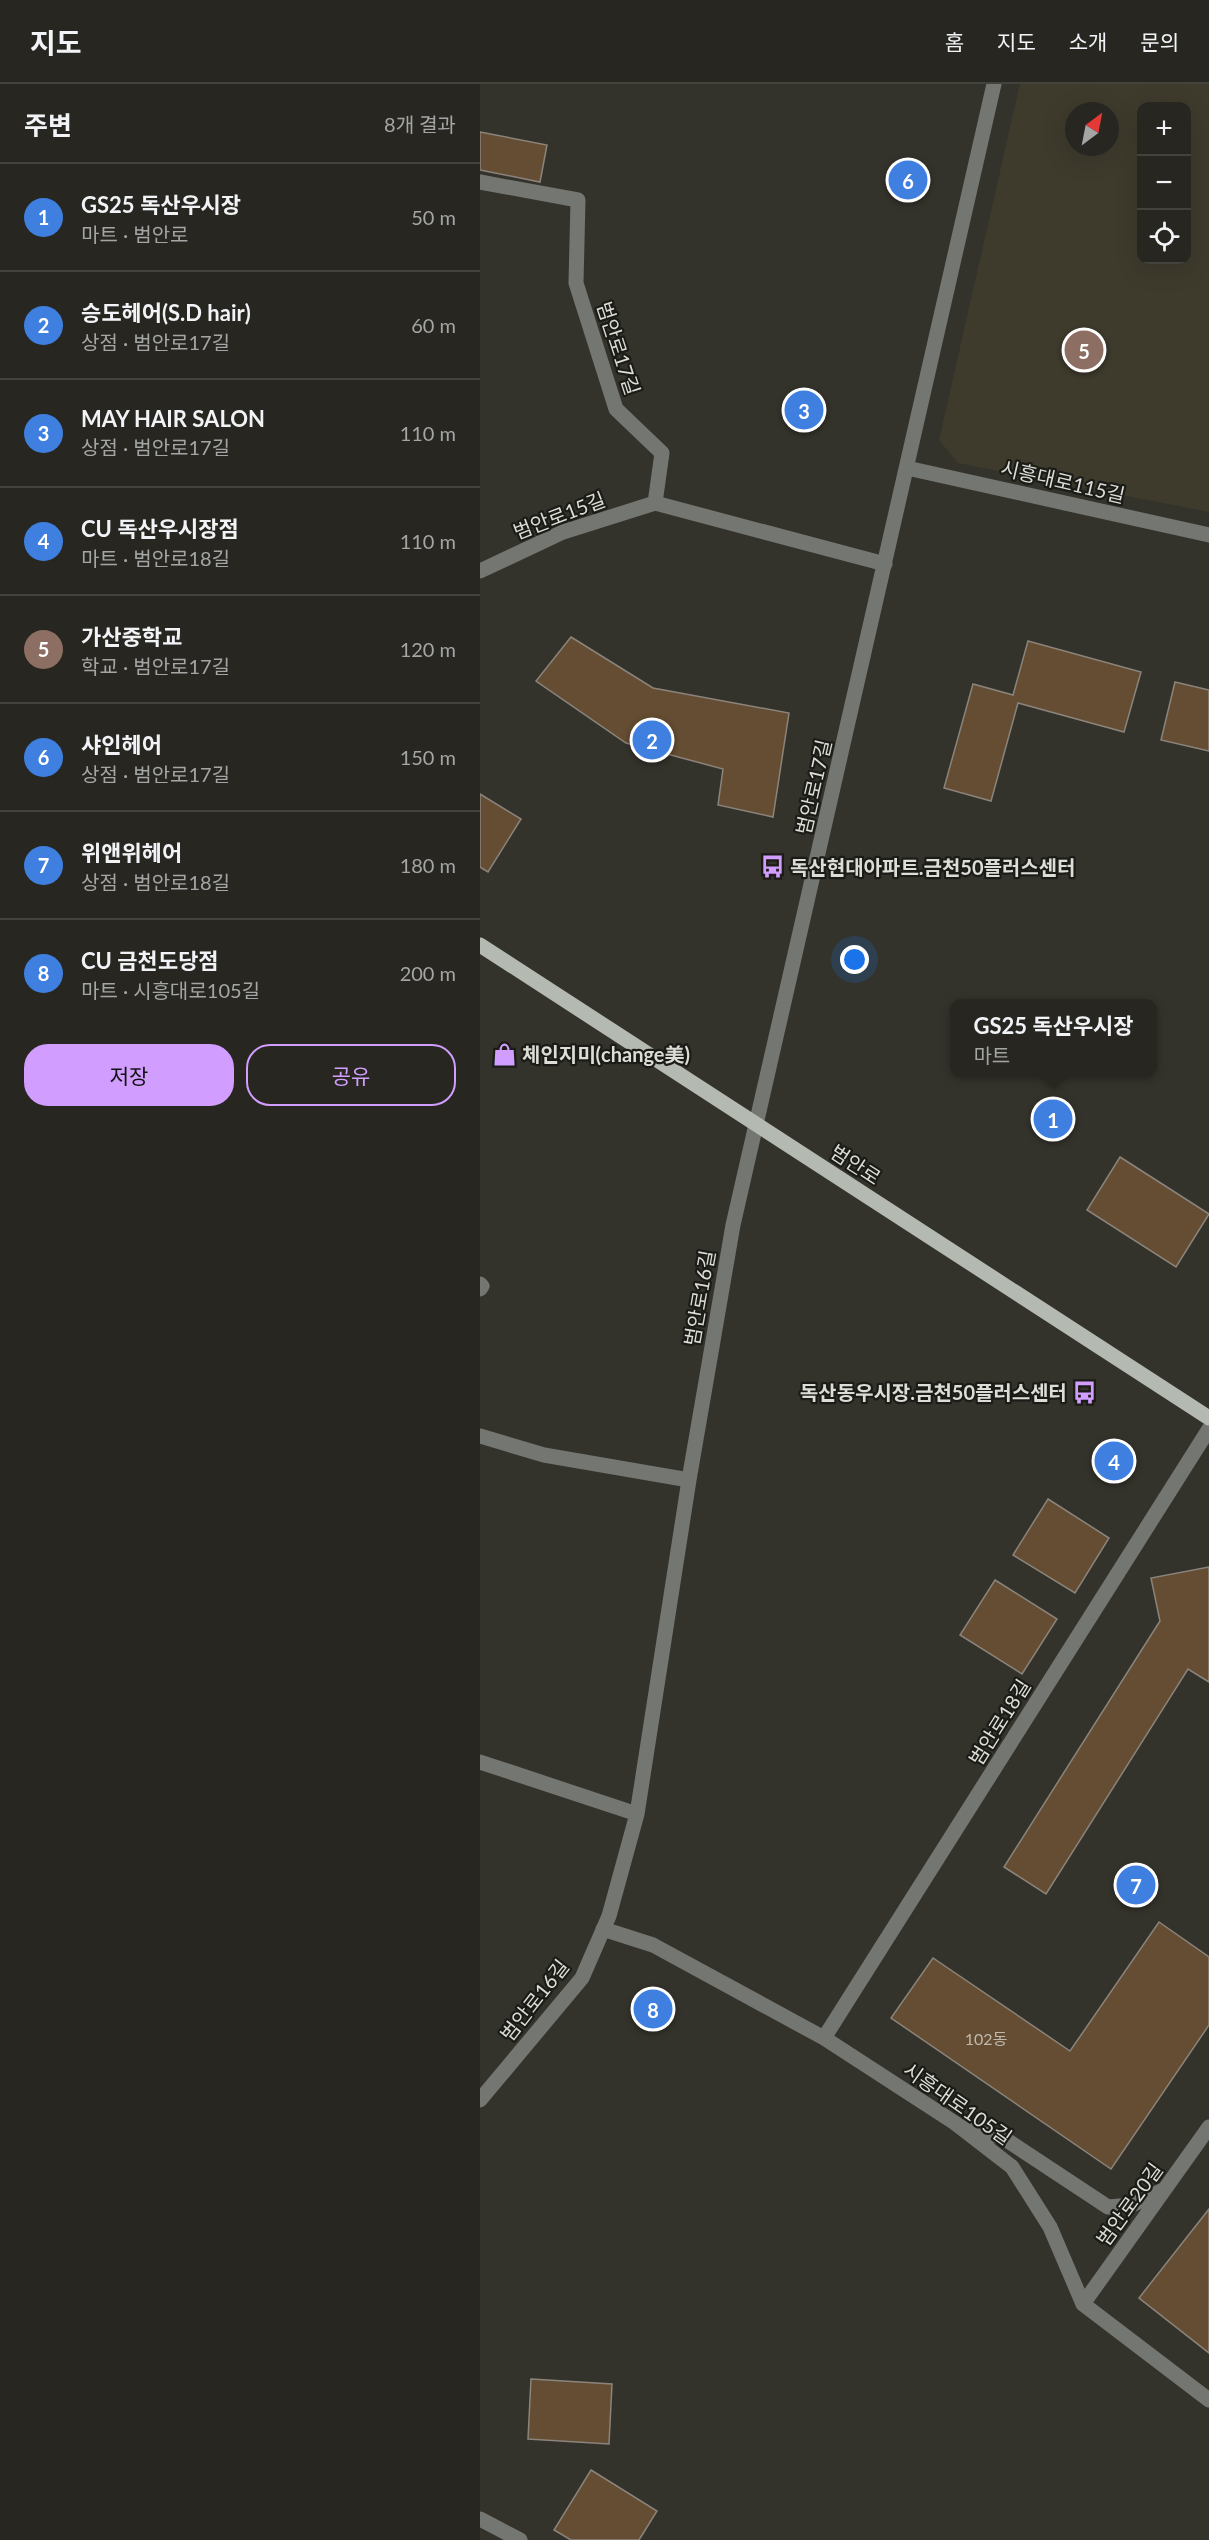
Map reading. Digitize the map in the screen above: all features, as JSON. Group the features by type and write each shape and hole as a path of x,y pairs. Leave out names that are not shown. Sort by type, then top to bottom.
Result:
{"main road":[{"name":"범안로","path":"480,945 1209,1418"}],"street":[{"name":"범안로17길","path":"758,1125 994,84"},
{"name":"범안로17길","path":"480,182 578,200 576,283 616,409 662,453 655,503"},
{"name":"시흥대로115길","path":"907,468 1209,535"},
{"path":"655,503 885,564"},
{"name":"범안로15길","path":"480,571 563,532 655,503"},
{"name":"범안로16길","path":"480,2100 582,1978 609,1916 637,1814 689,1480 733,1225 758,1125"},
{"path":"480,1284 482,1286 480,1289"},
{"name":"범안로18길","path":"824,2038 1209,1429"},
{"path":"480,1436 544,1455 689,1480"},
{"path":"480,1762 637,1814"},
{"name":"시흥대로105길","path":"603,1929 653,1946 824,2038 956,2123 1012,2167 1050,2227 1083,2304 1209,2400"},
{"path":"956,2123 1005,2139 1108,2207 1132,2205 1165,2189"},
{"name":"범안로20길","path":"1083,2304 1209,2127"},
{"path":"480,2519 520,2540"}],"shaded area":[{"path":"1020,84 1209,84 1209,512 958,463 939,440"}],"building":[{"path":"480,132 547,145 540,182 480,170"},
{"path":"571,637 653,688 789,713 773,817 718,805 723,769 626,743 536,681"},
{"path":"1028,641 1141,672 1124,732 1018,703 991,801 944,788 973,684 1013,695"},
{"path":"1175,682 1209,690 1209,751 1161,740"},
{"path":"480,794 521,819 488,872 480,867"},
{"path":"1120,1157 1209,1214 1176,1267 1087,1210"},
{"path":"1048,1499 1109,1538 1075,1593 1013,1555"},
{"path":"1209,1567 1209,1682 1188,1669 1046,1894 1004,1867 1160,1621 1151,1578"},
{"path":"995,1580 1057,1619 1022,1674 960,1635"},
{"path":"1159,1922 1209,1957 1209,2025 1111,2169 891,2018 933,1958 1070,2051"},
{"path":"1209,2209 1209,2353 1139,2298"},
{"path":"531,2379 612,2384 609,2444 528,2439"},
{"path":"591,2470 657,2511 639,2540 571,2540 554,2530"}],"place":[{"name":"샤인헤어","path":"908,180"},
{"name":"가산중학교","path":"1084,350"},
{"name":"MAY HAIR SALON","path":"804,410"},
{"name":"승도헤어(S.D hair)","path":"652,740"},
{"name":"독산현대아파트.금천50플러스센터","path":"772,867"},
{"name":"체인지미(change美)","path":"504,1054"},
{"name":"GS25 독산우시장","path":"1053,1119"},
{"name":"독산동우시장.금천50플러스센터","path":"1085,1392"},
{"name":"CU 독산우시장점","path":"1114,1461"},
{"name":"위앤위헤어","path":"1136,1885"},
{"name":"CU 금천도당점","path":"653,2009"}]}
